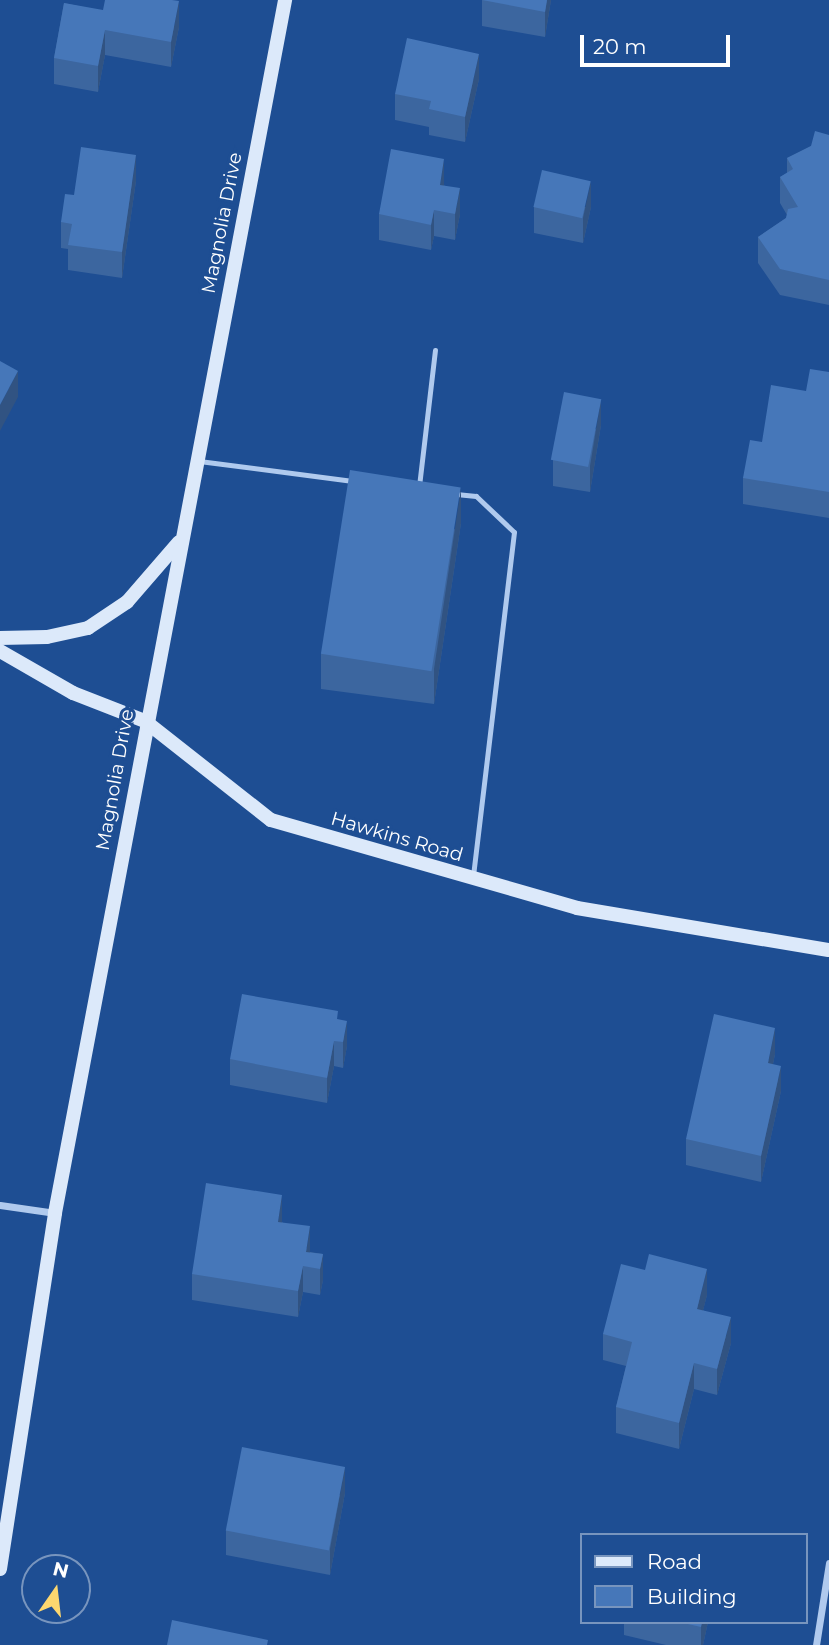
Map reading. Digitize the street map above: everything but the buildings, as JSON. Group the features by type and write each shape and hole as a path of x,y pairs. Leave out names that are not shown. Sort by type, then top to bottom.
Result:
{"street":[{"name":"Magnolia Drive","path":"0,1569 55,1213 145,721 285,0"},
{"path":"0,638 47,637 88,628 127,602 180,541"},
{"name":"Hawkins Road","path":"0,651 73,693 145,721 271,820 576,908 829,950"},
{"path":"0,1205 55,1213"},
{"path":"817,1645 829,1563"}],"lane":[{"path":"418,489 435,351"},
{"path":"196,461 366,482"},
{"path":"405,487 430,490"},
{"path":"441,492 475,496 514,532 472,878"}]}
